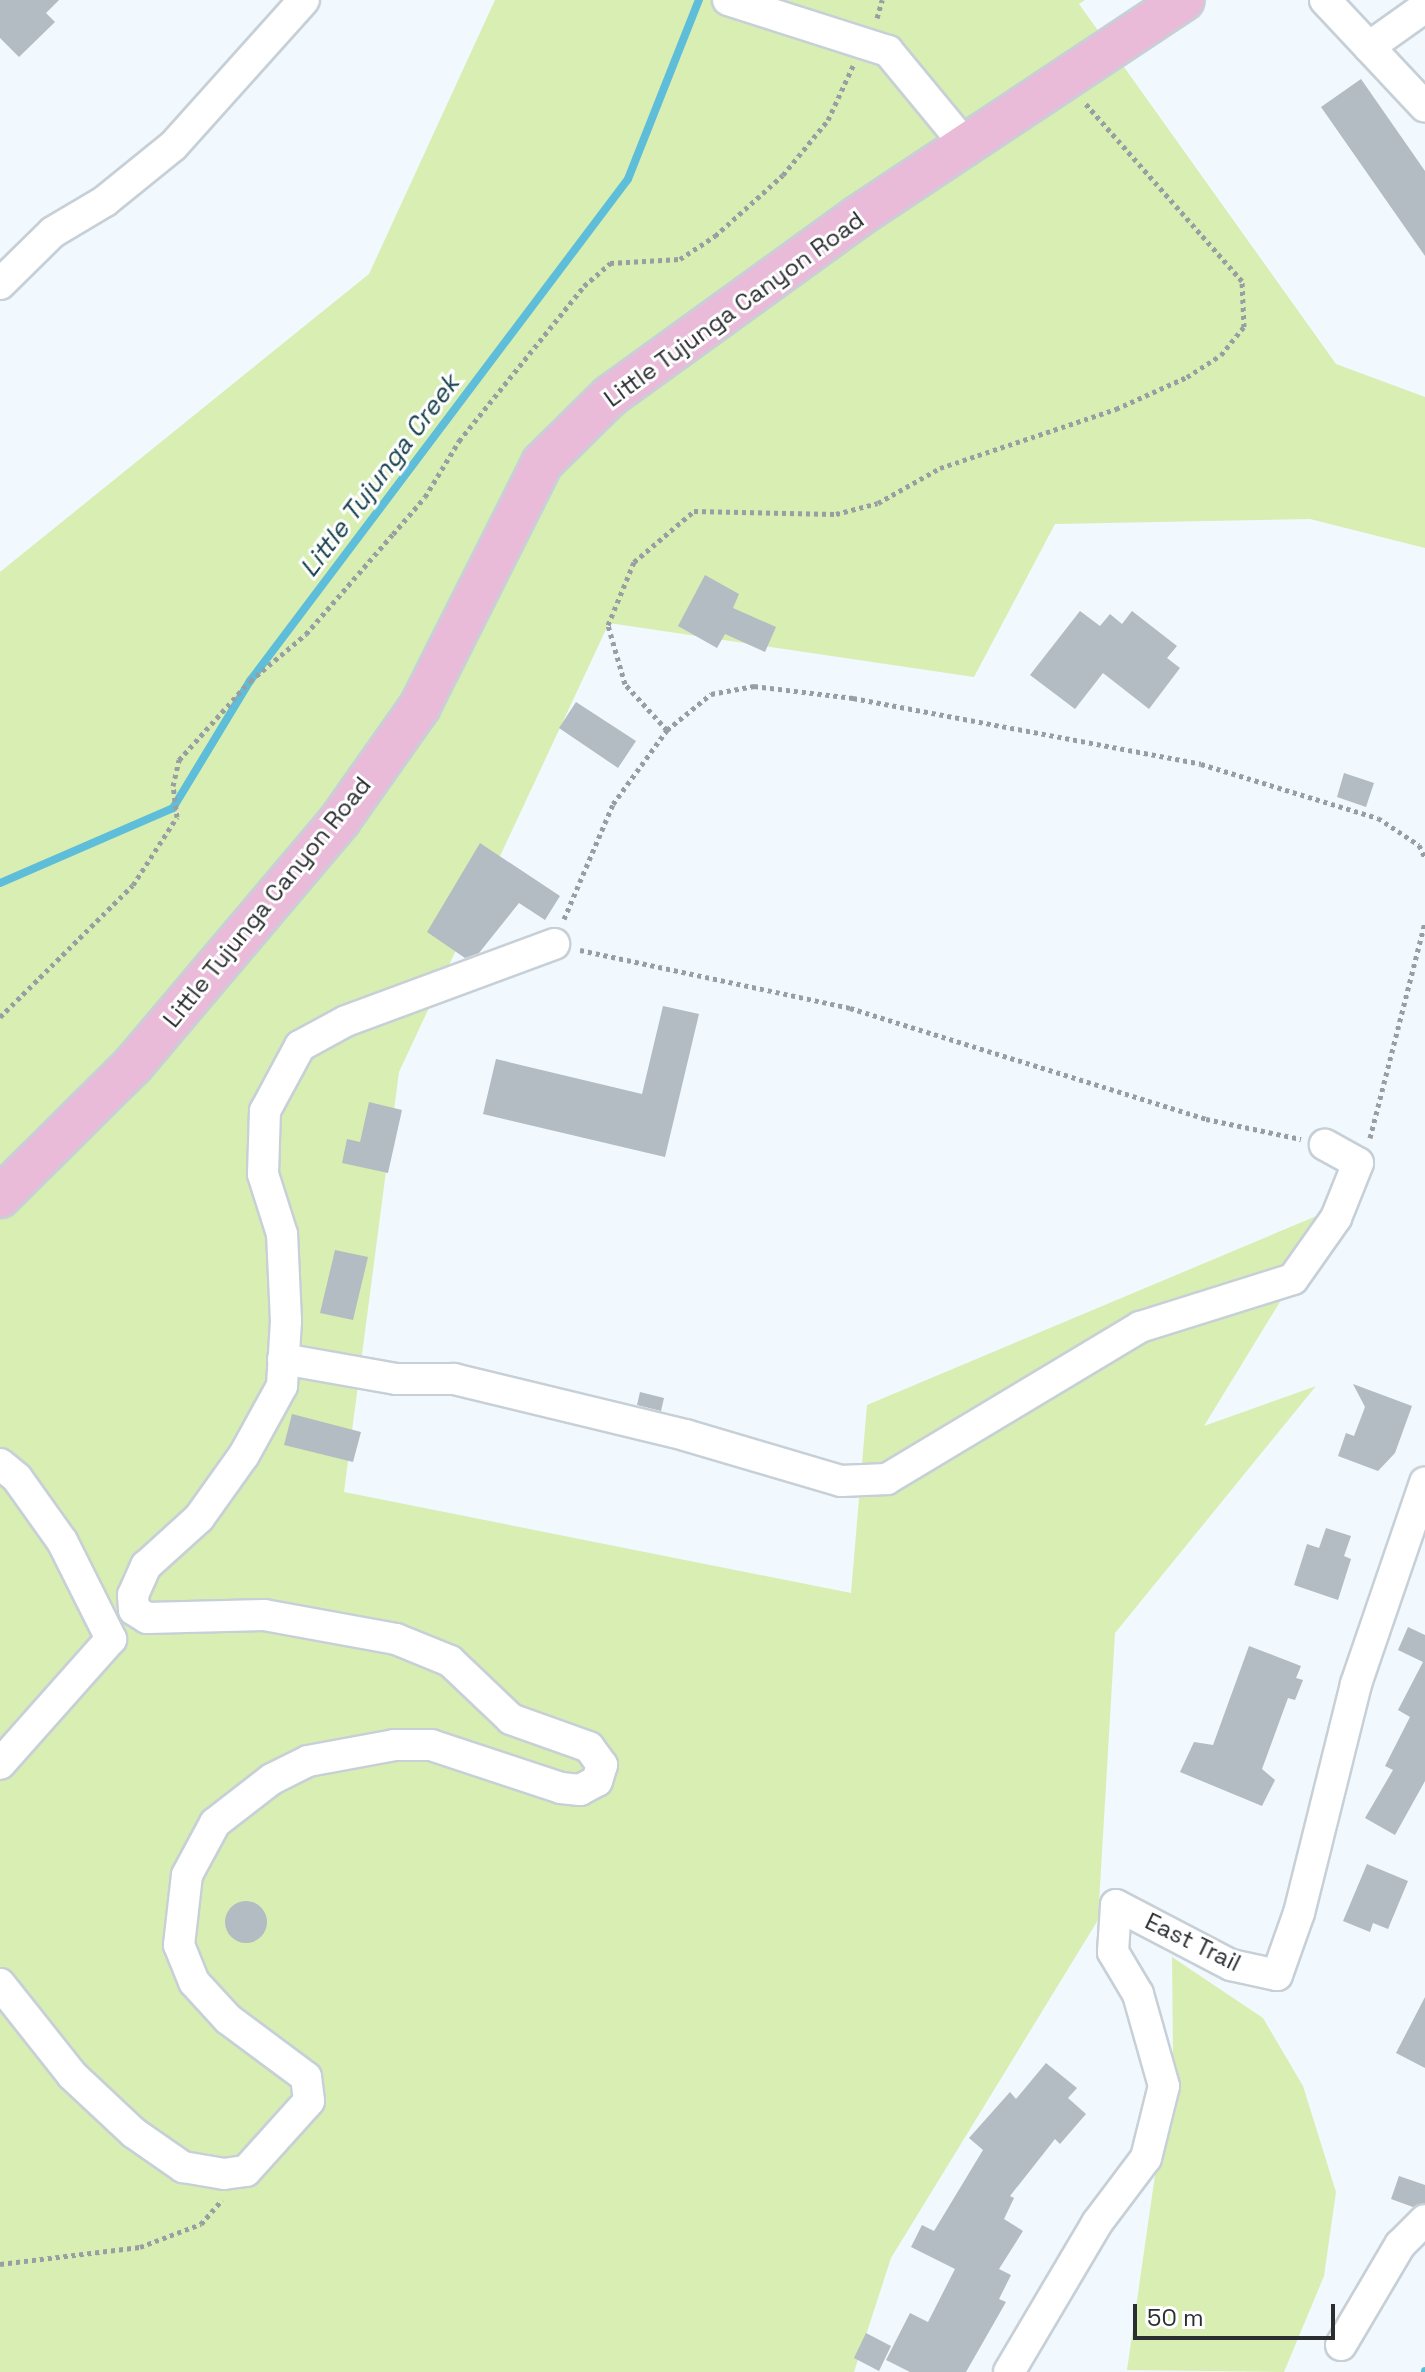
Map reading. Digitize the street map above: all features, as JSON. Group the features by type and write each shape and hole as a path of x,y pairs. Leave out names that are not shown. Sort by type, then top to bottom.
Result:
{"main road":[{"name":"Little Tujunga Canyon Road","path":"0,1197 133,1065 340,820 436,678 542,463 610,396 857,217 967,147 1183,0"}],"street":[{"path":"0,284 53,232 105,201 173,146 304,0"},
{"path":"728,0 888,51 967,147"},
{"path":"1325,0 1425,107"},
{"path":"1369,47 1425,7"},
{"path":"0,1984 72,2075 134,2133 183,2167 224,2174 246,2171 309,2101 306,2077 228,2019 194,1982 179,1945 187,1875 215,1823 272,1779 308,1761 356,1751 431,1745 514,1776 580,1790 597,1781 602,1765 589,1747 511,1719 450,1661 396,1639 264,1615 147,1618 134,1610 133,1595 146,1566 199,1518 244,1455 282,1386 282,1234 263,1174 265,1111 300,1046 346,1021 554,944"},
{"path":"283,1359 396,1379 454,1379 685,1435 841,1481 887,1479 1140,1327 1293,1279 1336,1218 1358,1163 1325,1145"},
{"path":"0,1464 17,1478 62,1541 111,1639 0,1764"},
{"name":"East Trail","path":"1009,2372 1097,2223 1146,2158 1164,2086 1138,1994 1113,1952 1116,1905 1231,1965 1277,1975 1299,1913 1356,1684 1425,1482"},
{"path":"1341,2345 1400,2245 1425,2220"}],"path":[{"path":"0,1017 133,885 177,817 173,786 179,760 250,681 306,634 425,497 459,441 584,286 610,263 680,259 715,236 783,175 828,120 867,44 882,0"},
{"path":"667,730 625,684 608,625 634,562 694,511 836,514 878,503 940,468 1116,409 1187,377 1221,355 1244,327 1242,281 1064,81"},
{"path":"1425,858 1419,845 1378,818 1201,764 853,698 754,686 711,694 667,730 613,804 554,944 850,1008 1206,1119 1325,1145 1370,1138 1425,922"},
{"path":"0,2264 140,2247 189,2229 201,2224 246,2171"}],"green space":[{"path":"495,0 1085,0 1079,4 1336,364 1425,397 1425,548 1310,519 1055,524 974,677 609,623 399,1072 344,1492 851,1593 867,1405 1338,1207 1204,1426 1316,1386 1115,1633 1098,1920 891,2258 854,2372 0,2372 0,572 369,274"},
{"path":"1172,1957 1263,2018 1303,2086 1336,2192 1324,2276 1284,2372 1127,2370 1173,2050"}],"building":[{"path":"0,0 59,0 46,13 55,22 19,57 0,38"},
{"path":"1361,79 1425,171 1425,256 1321,107"},
{"path":"705,575 739,594 733,608 776,627 765,652 725,634 717,648 678,626"},
{"path":"1080,611 1100,626 1110,614 1122,624 1132,611 1177,646 1167,658 1180,668 1149,709 1103,673 1075,709 1030,675"},
{"path":"576,702 636,741 618,768 559,728"},
{"path":"1344,773 1374,783 1366,807 1337,797"},
{"path":"480,843 560,896 545,920 519,903 479,953 465,958 427,932"},
{"path":"663,1006 699,1014 665,1157 483,1114 496,1059 642,1094"},
{"path":"369,1102 402,1110 388,1173 342,1163 347,1139 360,1142"},
{"path":"335,1250 368,1257 353,1320 320,1313"},
{"path":"1353,1384 1412,1406 1395,1453 1378,1471 1338,1456 1346,1433 1354,1436 1365,1407"},
{"path":"640,1392 664,1398 661,1411 637,1405"},
{"path":"292,1414 361,1432 353,1462 284,1445"},
{"path":"1326,1528 1351,1536 1344,1556 1351,1559 1338,1600 1294,1585 1307,1544 1319,1548"},
{"path":"1408,1627 1425,1635 1425,1781 1395,1835 1365,1818 1393,1770 1385,1766 1410,1717 1398,1710 1423,1662 1398,1650"},
{"path":"1249,1646 1301,1666 1296,1678 1303,1680 1295,1700 1288,1698 1262,1769 1275,1780 1262,1806 1180,1772 1194,1742 1213,1745"},
{"path":"1367,1864 1408,1881 1388,1929 1373,1923 1370,1932 1343,1921"},
{"path":"246,1901 261,1907 267,1922 261,1937 246,1943 231,1937 225,1922 231,1907"},
{"path":"1425,1997 1425,2068 1396,2053"},
{"path":"1046,2063 1077,2088 1068,2098 1086,2114 1060,2144 1055,2139 1010,2196 1014,2198 1004,2219 1023,2231 999,2269 1011,2275 999,2299 1006,2302 966,2372 910,2372 886,2360 910,2313 928,2322 955,2269 911,2247 922,2225 934,2231 983,2150 969,2138 1010,2092 1016,2099"},
{"path":"1399,2176 1425,2185 1425,2203 1413,2207 1391,2199"},
{"path":"866,2333 891,2346 879,2371 854,2358"}],"waterway":[{"name":"Little Tujunga Creek","path":"0,883 173,808 250,681 628,179 699,0"}]}
